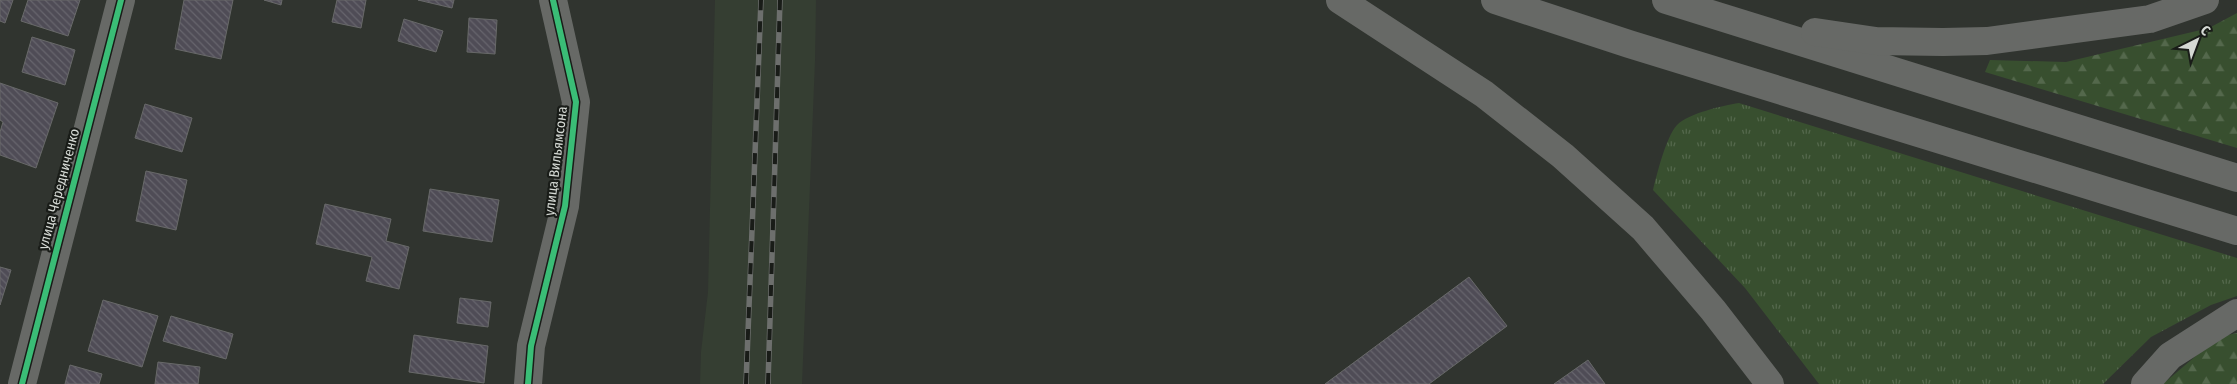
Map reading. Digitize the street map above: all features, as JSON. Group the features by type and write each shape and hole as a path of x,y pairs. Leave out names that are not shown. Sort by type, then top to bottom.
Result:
{"main road":[{"name":"улица Чередниченко","path":"22,384 121,0"},
{"name":"улица Вильямсона","path":"528,384 531,346 565,206 576,102 553,0"},
{"path":"1340,0 1484,94 1563,156 1643,228 1713,310 1770,384"},
{"path":"1495,0 1629,44 2237,231"},
{"path":"1666,0 2237,178"},
{"path":"1730,19 1876,41 1943,42 1986,40 2150,19 2205,0"},
{"path":"2145,384 2170,356 2237,313"}],"shaded area":[{"path":"715,0 816,0 802,384 700,384 701,352 708,292"}],"green space":[{"path":"2237,13 2237,148 1985,72 1990,60 2066,62 2209,28"},
{"path":"1739,103 2237,258 2237,296 2211,305 2151,337 2103,384 1819,384 1745,288 1653,190 1669,138 1677,125 1697,114"},
{"path":"2237,333 2237,384 2163,384 2218,337"}],"building":[{"path":"0,0 13,0 5,23 0,21"},
{"path":"28,0 80,0 68,36 21,21"},
{"path":"184,0 233,0 221,59 175,49"},
{"path":"264,0 282,0 281,5"},
{"path":"337,0 366,0 361,28 332,22"},
{"path":"418,0 454,0 452,8"},
{"path":"469,18 497,20 495,54 467,52"},
{"path":"404,19 443,31 436,52 398,41"},
{"path":"32,37 75,50 65,85 22,72"},
{"path":"0,83 58,103 36,168 0,155 0,132 3,122 0,120"},
{"path":"145,104 192,118 182,152 135,138"},
{"path":"146,171 187,180 176,230 136,221"},
{"path":"430,189 499,200 492,242 423,231"},
{"path":"325,204 391,219 386,241 409,247 399,289 366,281 372,257 316,244"},
{"path":"0,267 11,270 0,305"},
{"path":"1469,277 1507,326 1429,384 1325,384"},
{"path":"460,298 491,302 488,327 457,323"},
{"path":"103,300 158,316 142,367 88,351"},
{"path":"171,316 233,334 226,359 163,341"},
{"path":"414,335 488,346 484,383 409,372"},
{"path":"1588,360 1605,384 1554,384"},
{"path":"158,362 200,367 198,384 155,384"},
{"path":"70,365 102,374 99,384 65,384"}],"railway":[{"path":"746,384 761,0"},
{"path":"768,384 780,0"}],"cycle path":[{"path":"22,384 121,0"},
{"path":"528,384 531,346 565,206 576,102 553,0"}]}
